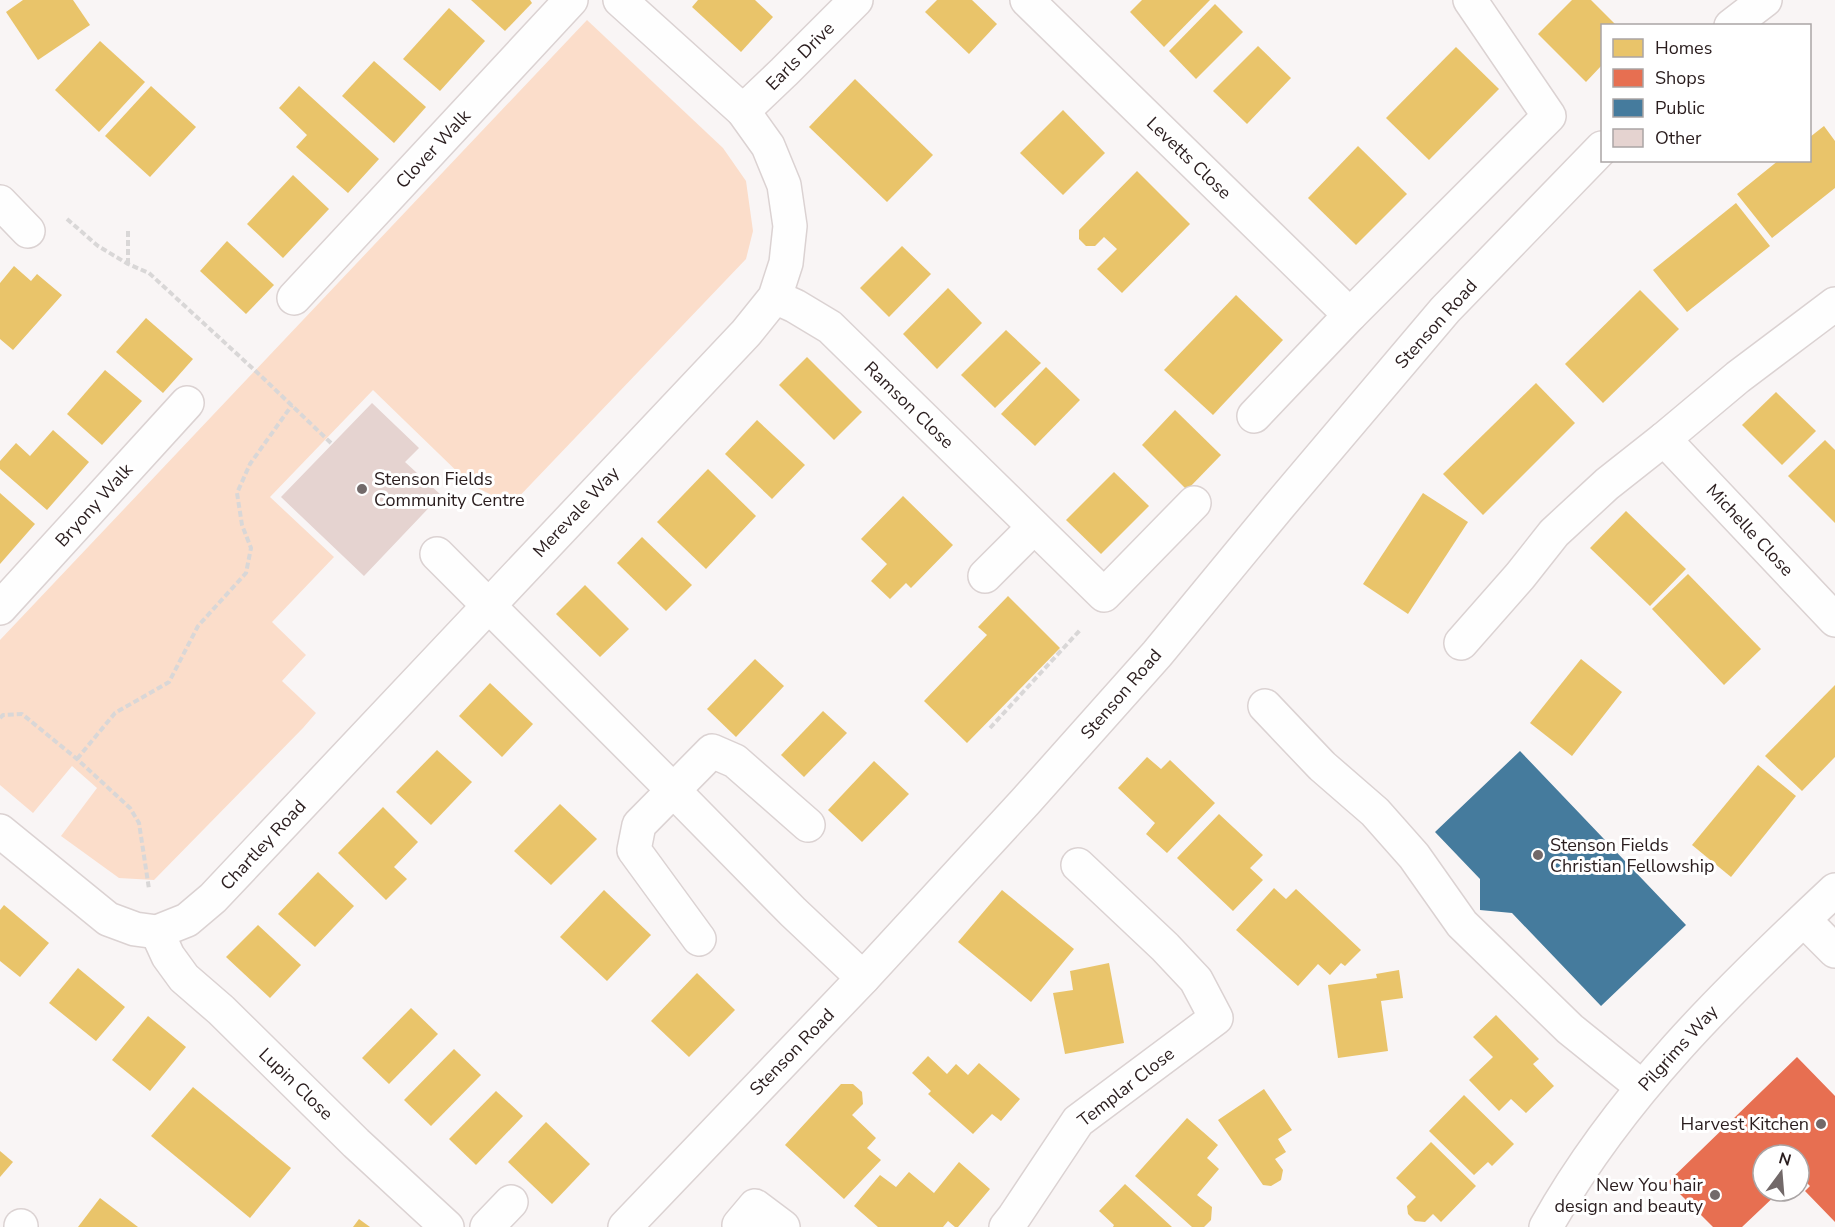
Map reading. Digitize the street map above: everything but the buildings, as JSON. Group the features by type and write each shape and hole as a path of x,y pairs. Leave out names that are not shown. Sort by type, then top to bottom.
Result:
{"street":[{"name":"Clover Walk","path":"294,298 571,0"},
{"name":"Merevale Way","path":"488,604 746,333 775,297 786,263 790,226 784,184 768,146 743,111 620,0"},
{"name":"Earls Drive","path":"743,111 856,0"},
{"name":"Levetts Close","path":"1027,0 1350,315"},
{"path":"1254,416 1350,315 1550,116 1470,0"},
{"path":"1734,24 1765,0"},
{"name":"Stenson Road","path":"625,1227 863,978 1025,802 1156,654 1445,310 1601,149"},
{"path":"0,202 28,231"},
{"name":"Ramson Close","path":"775,297 830,327 1104,596"},
{"path":"1461,643 1554,533 1607,484 1738,377 1835,304"},
{"name":"Bryony Walk","path":"0,608 187,403"},
{"name":"Michelle Close","path":"1664,439 1835,620"},
{"path":"1104,596 1194,503"},
{"path":"986,576 1034,527"},
{"path":"437,554 793,912 863,978"},
{"name":"Chartley Road","path":"158,932 188,920 213,898 488,604"},
{"path":"1265,706 1322,766 1375,812 1414,856 1462,924 1570,1029 1642,1087"},
{"path":"699,939 634,850 639,825 712,751 735,761 808,825"},
{"path":"0,831 108,919 135,929 158,932"},
{"name":"Templar Close","path":"1006,1227 1078,1121 1216,1018 1196,980 1165,947 1078,865"},
{"name":"Pilgrims Way","path":"1546,1227 1591,1156 1642,1087 1697,1024 1835,890"},
{"path":"1804,920 1835,951"},
{"name":"Lupin Close","path":"158,932 168,956 184,978 221,1010 356,1143 447,1227"},
{"path":"487,1227 511,1202"},
{"path":"739,1225 755,1206 783,1227"}],"path":[{"path":"65,217 98,246 128,264 149,273 333,445"},
{"path":"128,231 128,264"},
{"path":"77,759 115,713 169,682 198,626 246,573 251,548 242,525 237,494 250,464 292,405"},
{"path":"990,728 1095,615 1104,596"},
{"path":"0,718 3,715 22,714 77,759 130,808 139,823 147,883 158,932"}],"shaded area":[{"path":"587,20 723,148 746,181 753,231 746,259 511,505 470,484 373,390 270,497 334,557 272,622 306,655 282,681 316,713 154,880 119,878 61,836 97,788 72,766 33,813 0,785 0,640"}],"place":[{"name":"Stenson Fields Community Centre","path":"362,489"},
{"name":"Stenson Fields Christian Fellowship","path":"1538,855"},
{"name":"Harvest Kitchen","path":"1821,1124"},
{"name":"New You hair design and beauty","path":"1715,1195"}]}
